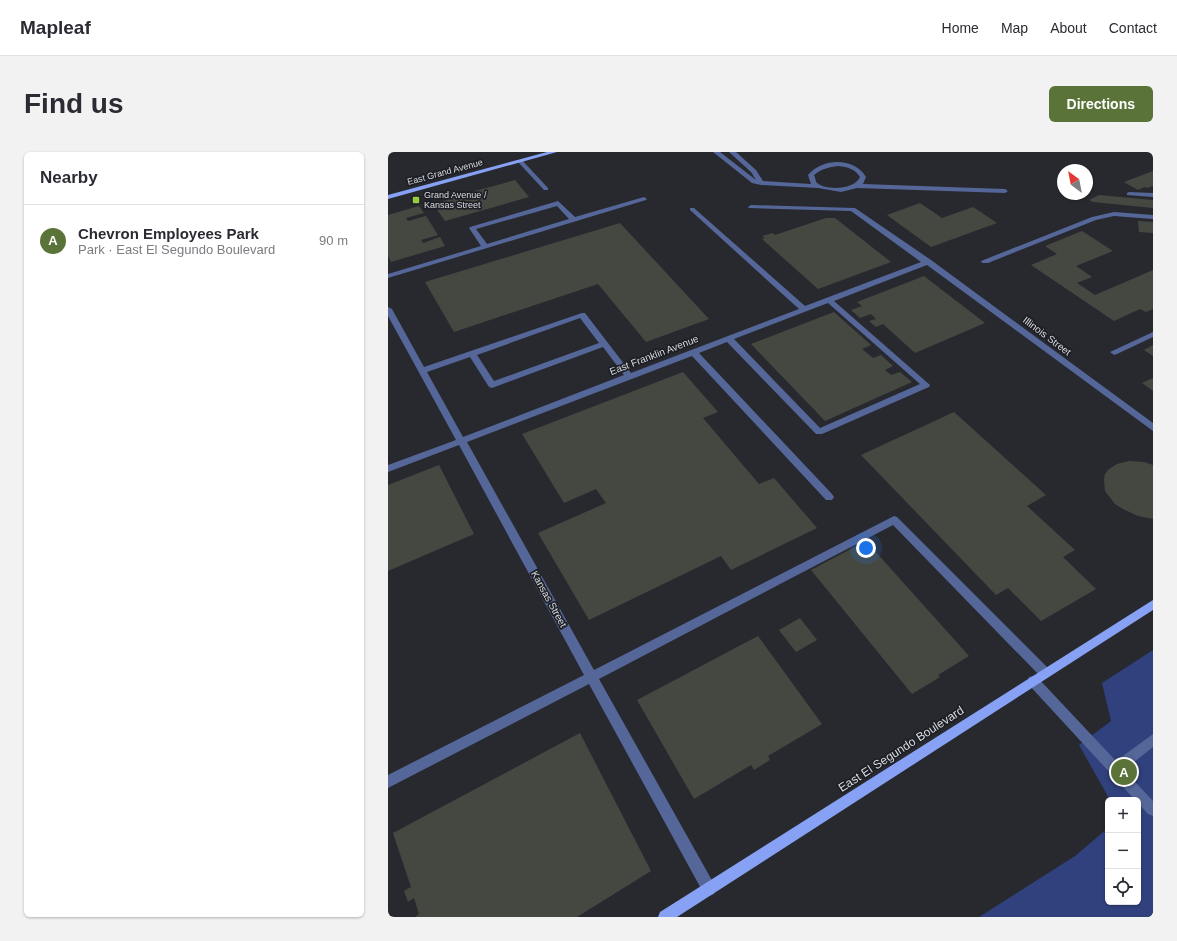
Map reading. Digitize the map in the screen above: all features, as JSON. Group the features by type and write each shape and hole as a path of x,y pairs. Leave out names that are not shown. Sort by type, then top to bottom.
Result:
{"main road":[{"name":"East Grand Avenue","path":"388,197 520,161 537,154 554,152"},
{"name":"East El Segundo Boulevard","path":"665,917 1153,604"}],"street":[{"path":"716,152 758,182 818,186"},
{"path":"732,152 754,171 758,182"},
{"path":"520,161 546,189"},
{"path":"857,186 861,183 863,177 860,171 848,166 832,164 818,168 811,175 813,182 828,190 841,190 857,186 1005,191"},
{"path":"1129,194 1153,195"},
{"path":"388,276 644,199"},
{"path":"486,247 472,228 558,203 574,220"},
{"name":"Illinois Street","path":"751,207 853,209 1153,428"},
{"path":"692,209 804,309"},
{"path":"985,261 1094,218 1114,214 1153,217"},
{"name":"East Franklin Avenue","path":"388,469 927,262"},
{"path":"728,338 819,432 926,385 829,300"},
{"name":"Kansas Street","path":"388,309 709,889"},
{"path":"422,371 582,315 629,376"},
{"path":"1114,352 1153,334"},
{"path":"472,354 492,385 604,344"},
{"path":"693,352 829,497"},
{"path":"388,782 894,520 1045,674"},
{"path":"1033,681 1153,810"},
{"path":"1115,769 1153,740"}],"shaded area":[{"path":"1153,650 1153,917 979,917 1075,856 1105,831 1105,905 1141,905 1141,797 1108,797 1079,745 1111,721 1102,683"}],"building":[{"path":"1153,171 1153,186 1138,190 1124,182"},
{"path":"515,180 529,197 445,221 433,204 451,199 450,198"},
{"path":"1099,195 1153,200 1153,208 1093,202 1089,200 1093,200 1093,198"},
{"path":"920,203 942,218 973,207 997,223 931,247 887,215"},
{"path":"419,206 424,213 406,218 408,221 426,216 438,235 421,240 423,243 440,237 445,246 391,262 388,256 388,215"},
{"path":"826,218 835,218 891,262 818,289 762,239 765,238 762,236 773,233 775,235"},
{"path":"1138,221 1153,222 1153,233 1139,232"},
{"path":"620,223 709,319 646,342 598,284 454,332 425,282"},
{"path":"1082,231 1113,251 1076,266 1092,277 1077,283 1095,295 1153,270 1153,309 1146,312 1140,309 1114,321 1031,265 1057,254 1045,246"},
{"path":"924,276 985,323 915,353 883,324 876,327 869,321 876,319 871,314 860,318 851,310 862,306 857,302"},
{"path":"834,312 871,345 862,349 873,358 881,355 893,366 885,370 891,375 900,372 912,382 825,421 751,344"},
{"path":"1153,345 1153,356 1144,350"},
{"path":"683,372 718,412 703,418 759,484 774,478 817,528 731,570 721,556 589,620 538,533 606,503 596,489 564,503 522,434"},
{"path":"1153,378 1153,391 1142,383"},
{"path":"954,412 1046,495 1027,506 1075,550 1063,557 1096,589 1041,621 1008,588 996,595 861,455"},
{"path":"1129,461 1144,462 1153,465 1153,519 1138,516 1123,509 1115,504 1105,491 1105,474 1109,469 1117,464"},
{"path":"439,465 474,534 388,571 388,485"},
{"path":"866,541 969,656 938,675 940,677 912,694 811,570"},
{"path":"800,618 817,640 796,652 779,630"},
{"path":"758,636 822,724 768,756 770,760 754,770 751,765 694,799 637,700"},
{"path":"580,733 651,871 577,917 415,917 419,914 414,898 408,902 404,891 411,887 393,833"}],"place":[{"name":"Grand Avenue / Kansas Street","path":"416,200"},
{"name":"Chevron Employees Park","path":"1124,772"}]}
